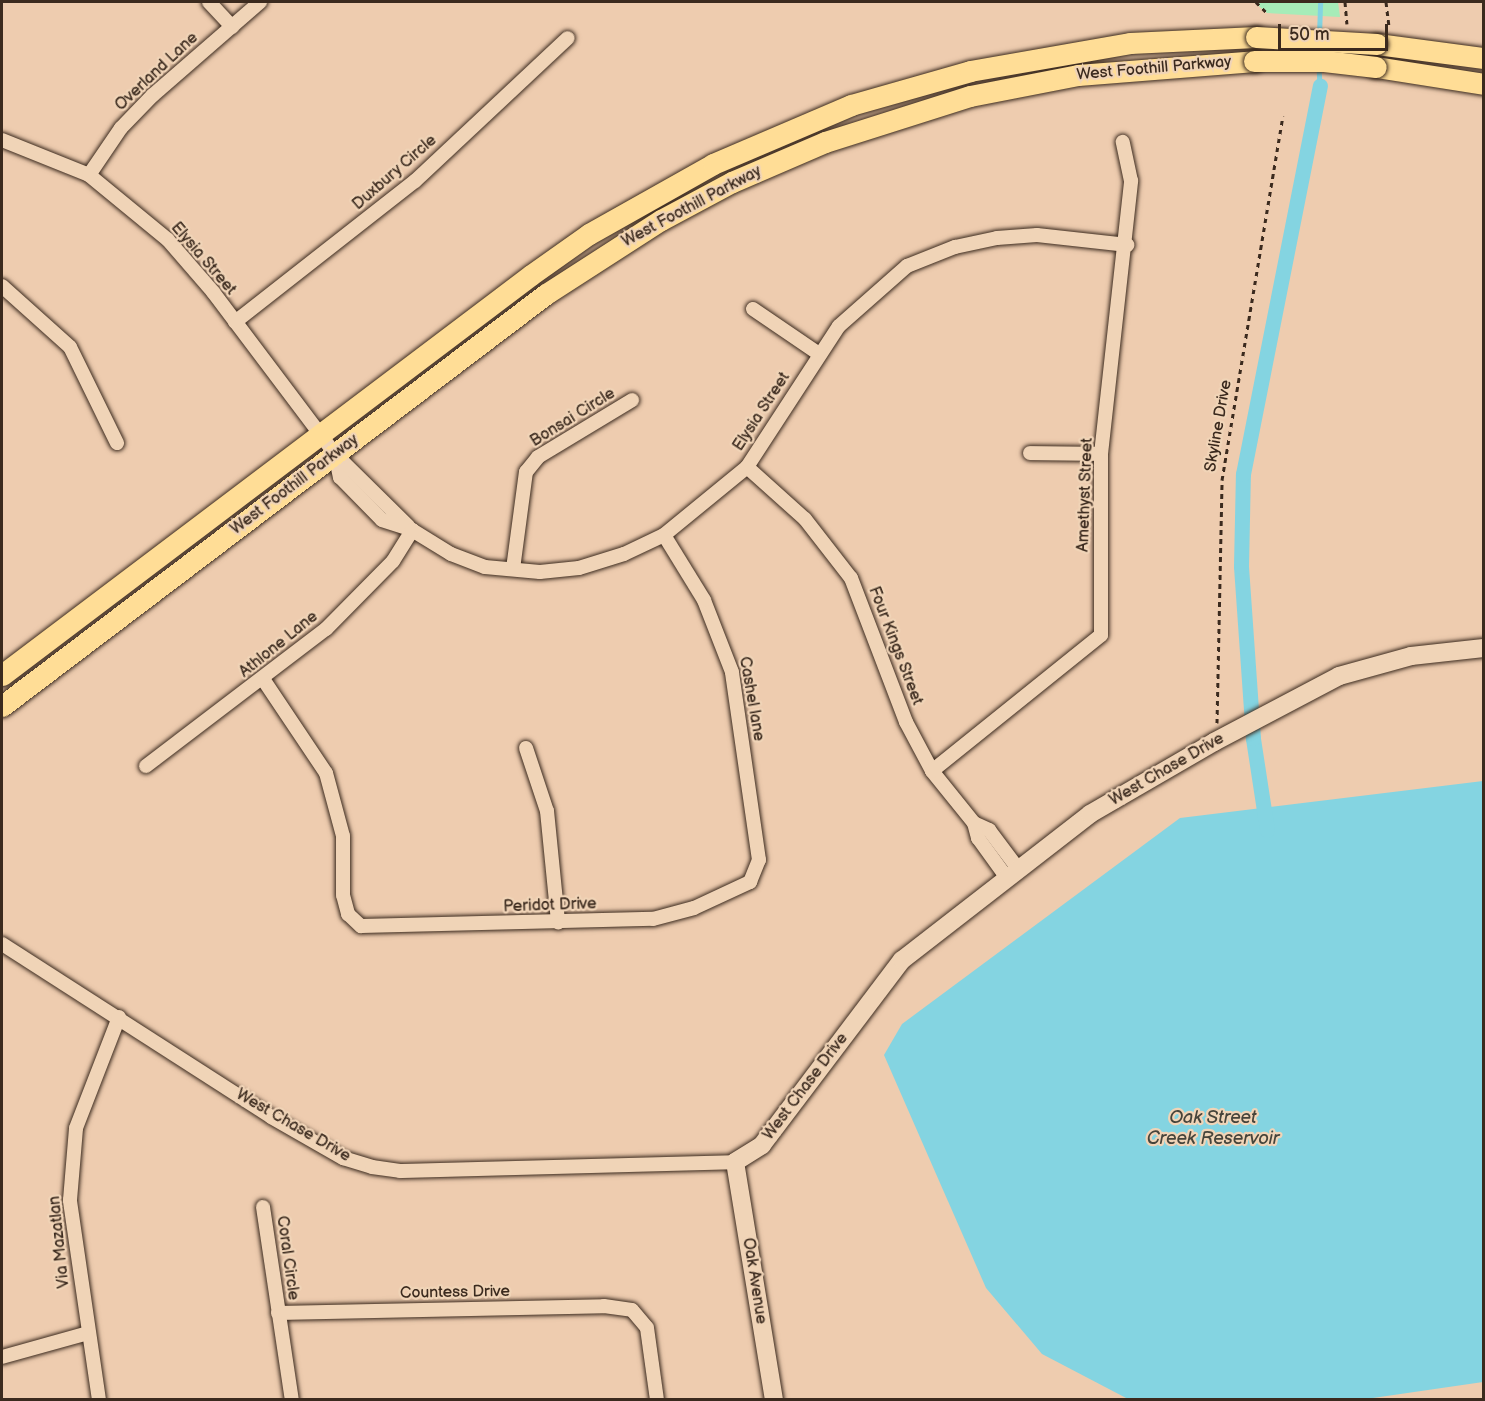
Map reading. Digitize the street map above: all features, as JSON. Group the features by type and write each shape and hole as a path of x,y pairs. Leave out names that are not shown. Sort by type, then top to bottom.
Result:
{"main road":[{"name":"West Foothill Parkway","path":"2,675 319,434 589,234 713,164 780,132 909,87 1024,59 1130,43 1256,37 1382,44 1484,58"},
{"name":"West Foothill Parkway","path":"2,706 335,454 612,250 732,182 792,156 914,111 1023,85 1143,68 1254,61 1324,61 1484,84"}],"street":[{"path":"209,2 232,27"},
{"name":"Overland Lane","path":"89,176 121,128 260,2"},
{"name":"Duxbury Circle","path":"235,322 415,181 568,38"},
{"name":"Elysia Street","path":"2,140 89,176 168,240 235,322 335,454 340,477 358,496 382,520 412,530 451,554 485,567 579,568 624,554 664,535 747,467 839,326 879,288 907,266 955,247 1037,235 1127,245"},
{"name":"Amethyst Street","path":"932,771 1101,635 1101,454 1127,245 1131,181 1123,142"},
{"path":"2,286 70,347 117,443"},
{"path":"753,309 819,354"},
{"name":"Bonsai Circle","path":"513,569 526,472 538,457 633,400"},
{"path":"1030,453 1101,454"},
{"name":"Four Kings Street","path":"747,467 805,519 851,578 906,722 932,771 974,823 978,838 1013,874"},
{"name":"Athlone Lane","path":"146,766 263,679 360,597 393,561 412,530"},
{"name":"Cashel lane","path":"664,535 704,600 732,672 759,860 750,882"},
{"name":"West Chase Drive","path":"2,944 119,1017 271,1117 343,1158 372,1167 400,1171 735,1162 762,1145 902,960 1090,814 1214,742 1339,676 1402,658 1484,648"},
{"name":"Peridot Drive","path":"263,679 326,773 343,836 343,895 348,914 361,926 653,919 694,908 750,882"},
{"path":"526,748 547,811 558,922"},
{"name":"Via Mazatlan","path":"99,1400 70,1200 72,1163 86,1095 119,1017"},
{"name":"Oak Avenue","path":"735,1162 774,1400"},
{"name":"Coral Circle","path":"264,1207 292,1400"},
{"name":"Countess Drive","path":"278,1313 604,1306 632,1310 647,1328 657,1400"},
{"path":"2,1357 88,1333"}],"path":[{"path":"1256,2 1267,13"},
{"path":"1382,44 1386,2"},
{"name":"Skyline Drive","path":"1214,742 1219,708 1222,480 1283,116"}],"green space":[{"path":"1254,2 1338,2 1340,17 1267,13"}],"water":[{"name":"Oak Street Creek Reservoir","path":"1483,781 1483,1382 1366,1399 1128,1399 1042,1354 986,1288 884,1055 902,1024 1180,818"}],"waterway":[{"path":"1319,35 1320,2"},
{"path":"1319,67 1320,86"},
{"path":"1267,830 1253,738 1241,566 1243,474 1320,86"}]}
